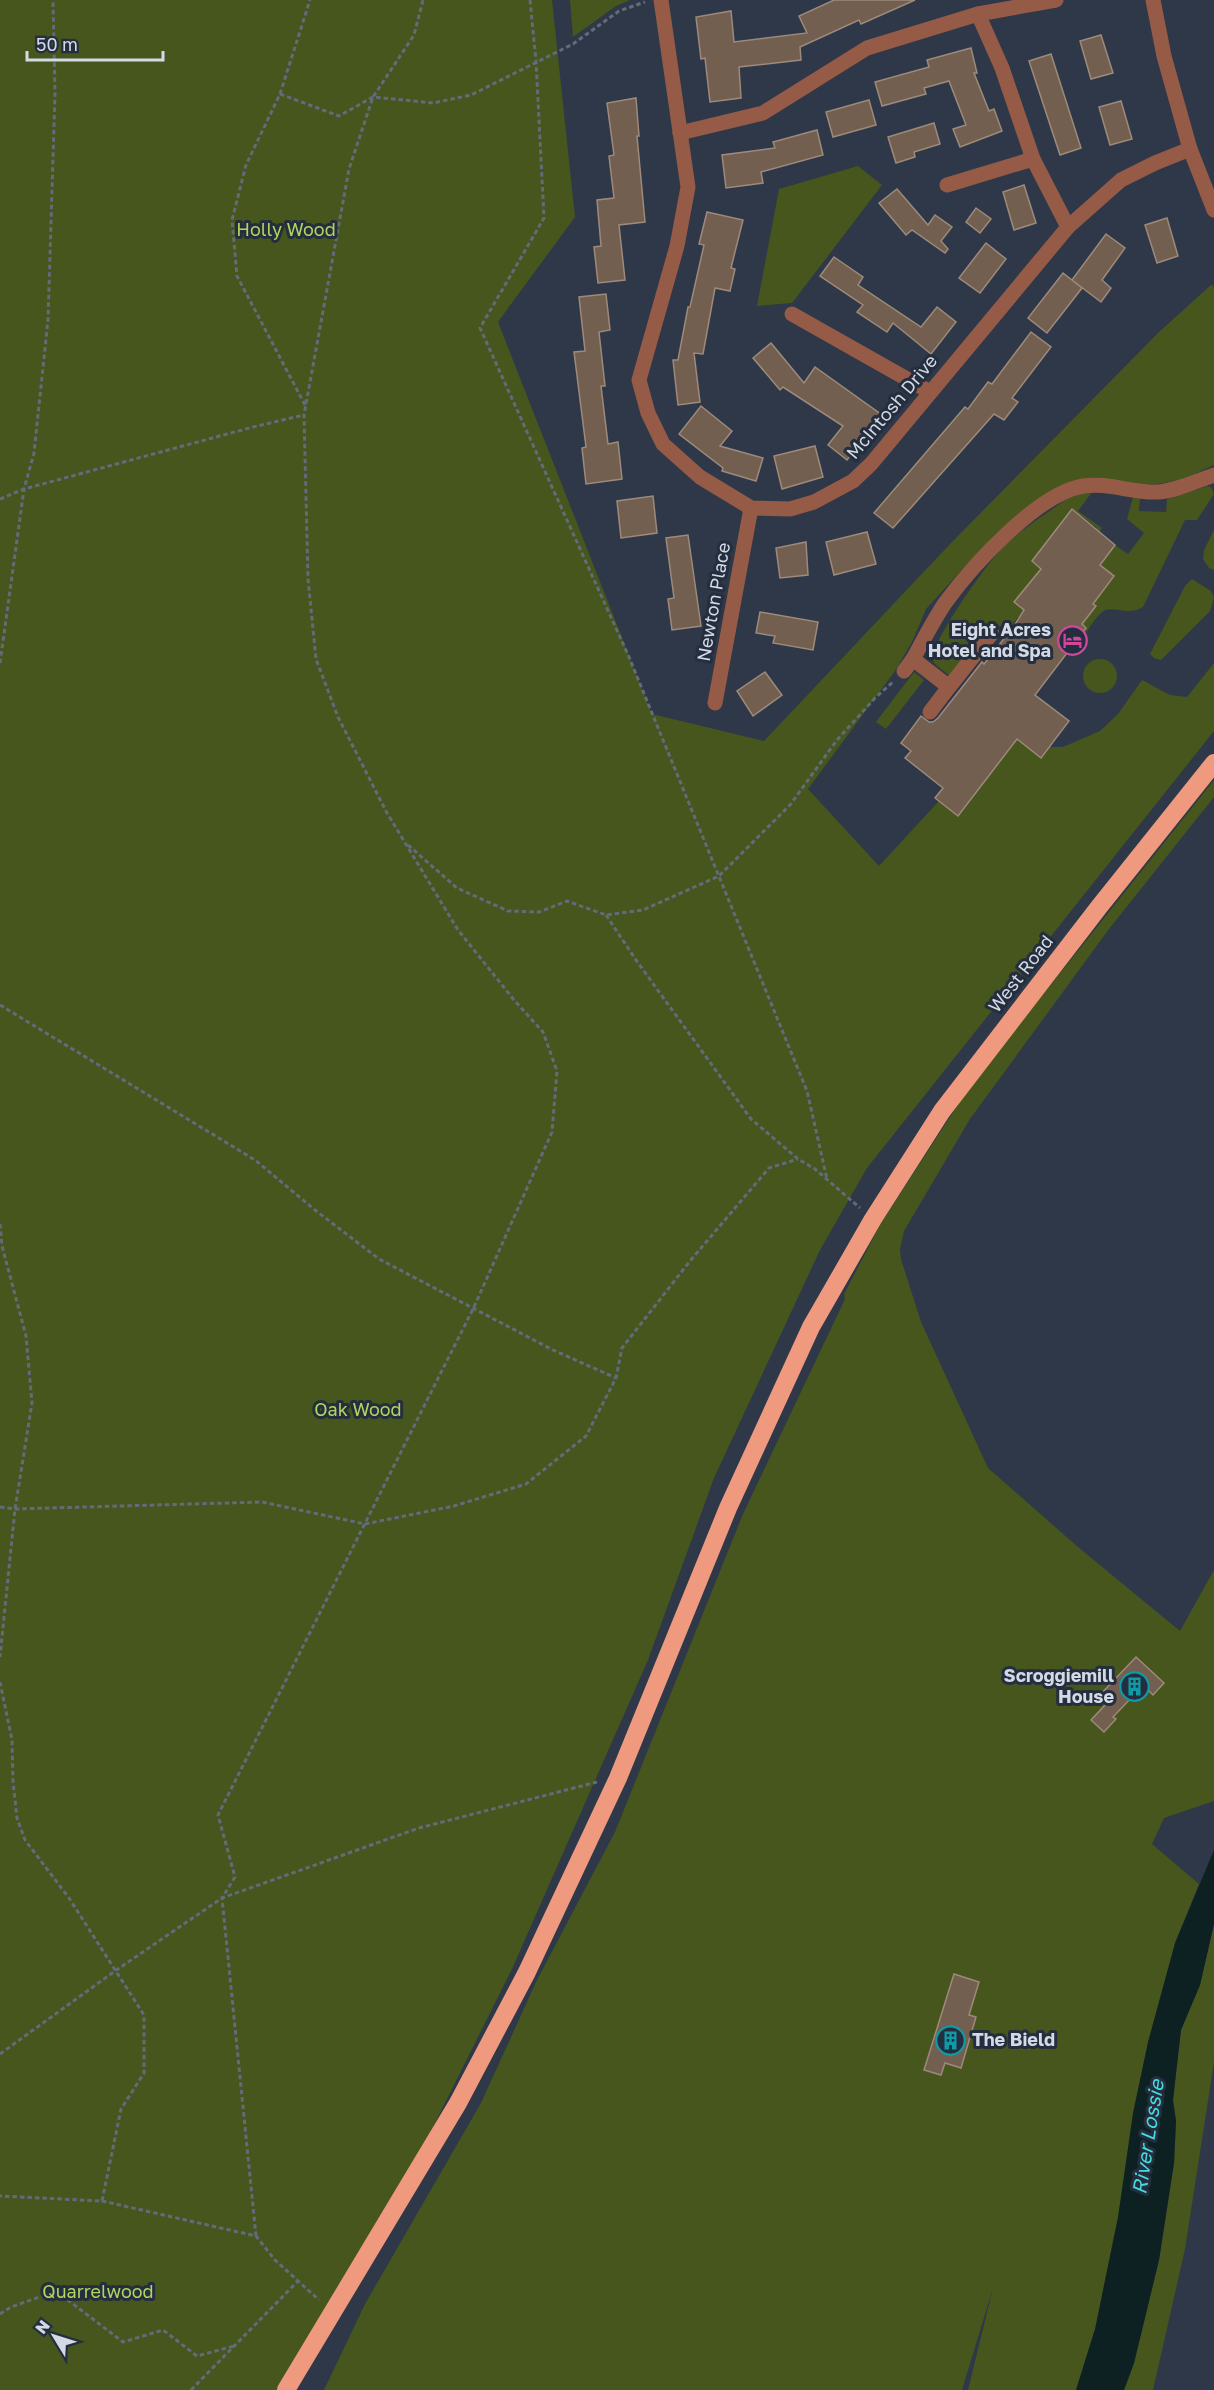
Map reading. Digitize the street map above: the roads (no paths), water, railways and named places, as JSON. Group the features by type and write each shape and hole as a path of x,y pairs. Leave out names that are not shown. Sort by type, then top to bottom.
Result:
{"highway":[{"name":"West Road","path":"285,2390 458,2103 527,1972 618,1778 728,1508 811,1327 873,1219 942,1111 1099,907 1214,763"}],"street":[{"name":"McIntosh Drive","path":"661,0 688,187 677,246 639,380 648,413 663,444 699,477 751,508 790,509 814,502 853,481 871,464 1068,227 1121,180 1190,149"},
{"path":"680,133 763,113 867,48 978,14 1056,0"},
{"path":"1153,0 1164,56 1190,149 1214,210"},
{"path":"978,14 1002,68 1033,159 1068,227"},
{"path":"947,185 1033,159"},
{"path":"792,314 930,393"},
{"path":"950,687 909,665 945,604 985,555 1028,516 1069,490 1090,485 1152,492 1165,491 1214,476"},
{"name":"Newton Place","path":"716,703 751,508"},
{"path":"930,712 992,633"}],"water":[{"name":"River Lossie","path":"1214,1850 1214,1924 1200,1985 1181,2030 1173,2100 1176,2121 1174,2163 1159,2260 1134,2363 1124,2390 1076,2390 1095,2329 1118,2217 1133,2113 1148,2042 1175,1943"}],"place":[{"name":"Eight Acres Hotel and Spa","path":"1072,640"},
{"name":"Scroggiemill House","path":"1135,1686"},
{"name":"The Bield","path":"951,2040"}],"park label":[{"name":"Holly Wood","path":"286,230"},
{"name":"Oak Wood","path":"358,1410"},
{"name":"Quarrelwood","path":"98,2292"}]}
